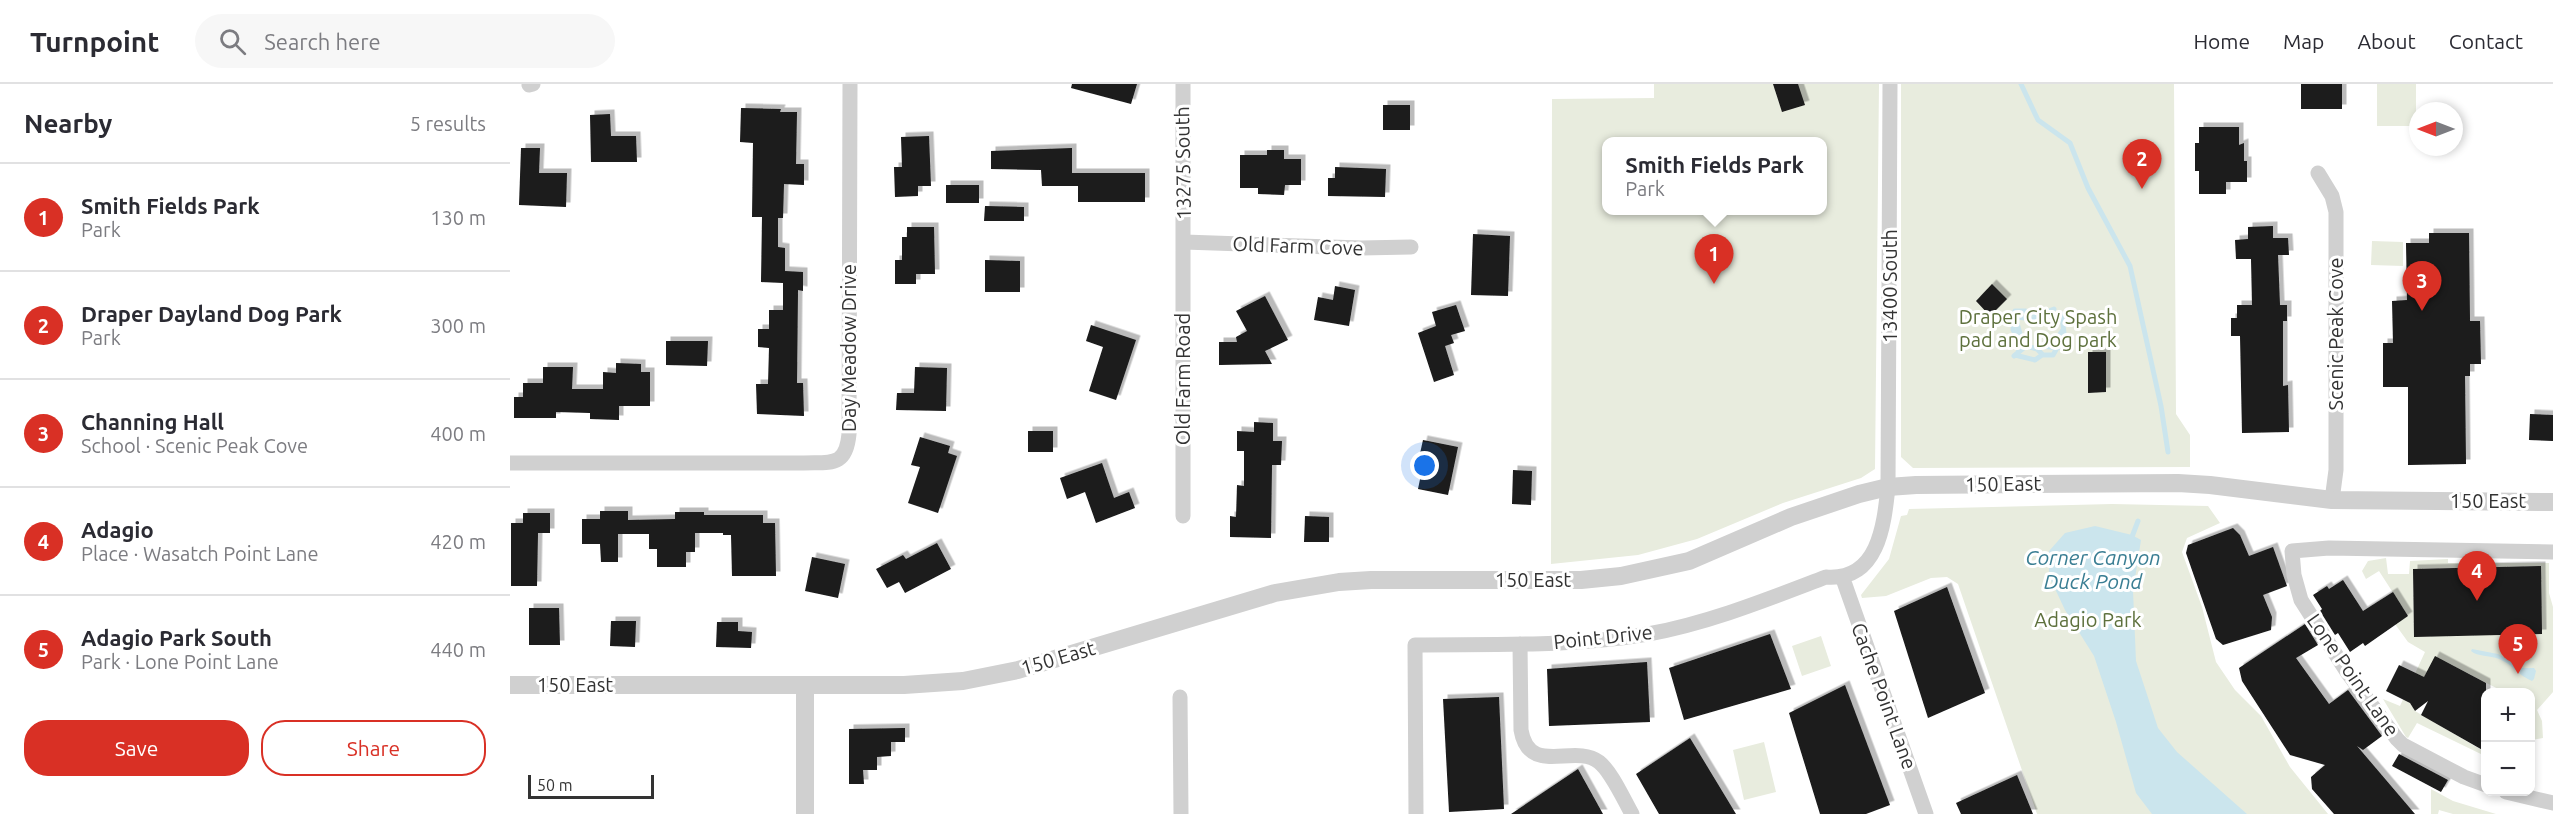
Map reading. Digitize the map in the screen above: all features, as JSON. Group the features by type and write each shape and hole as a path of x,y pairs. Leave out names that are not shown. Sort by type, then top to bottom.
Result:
{"street":[{"name":"Day Meadow Drive","path":"510,463 804,463 836,462 842,458 849,434 849,84"},
{"name":"13275 South","path":"1183,84 1184,242"},
{"name":"13400 South","path":"1888,487 1890,84"},
{"name":"Scenic Peak Cove","path":"2318,172 2332,196 2336,212 2336,470 2332,500"},
{"name":"Old Farm Cove","path":"1184,242 1361,249 1411,247"},
{"name":"Old Farm Road","path":"1183,516 1184,242"},
{"name":"150 East","path":"510,685 922,684 992,676 1275,593 1339,582 1581,580 1621,576 1689,561 1821,506 1888,487 2003,483 2178,483 2332,500 2553,502"},
{"path":"1843,579 1863,565 1877,544 1885,520 1888,487"},
{"name":"Lone Point Lane","path":"2481,783 2454,772 2403,745 2397,739 2347,672 2301,600 2294,575 2292,551 2329,548 2553,552"},
{"name":"Point Drive","path":"1416,814 1415,645 1609,640 1699,623 1826,577 1843,579"},
{"name":"Cache Point Lane","path":"1843,579 1926,814"},
{"path":"1520,644 1521,730 1525,743 1534,753 1541,756 1584,757 1600,763 1632,814"},
{"path":"805,685 805,814"},
{"path":"1180,697 1181,814"},
{"path":"2523,796 2553,803"}],"green space":[{"path":"1654,84 1879,84 1875,469 1861,478 1783,503 1697,539 1638,555 1551,564 1552,99 1654,98"},
{"name":"Draper City Spash pad and Dog park","path":"1901,84 2174,84 2176,414 2190,435 2190,467 1913,468 1901,457"},
{"path":"2377,84 2416,84 2416,102 2409,102 2409,126 2377,126"},
{"path":"2372,241 2403,242 2403,266 2371,265"},
{"name":"Adagio Park","path":"2112,504 2208,506 2220,523 2187,538 2182,552 2202,607 2216,662 2235,690 2261,716 2290,767 2328,814 2037,814 1958,584 1947,577 1931,578 1886,596 1862,598 1861,595 1889,559 1901,516 1907,515 1909,509"},
{"path":"2386,558 2388,574 2409,574 2410,561 2448,559 2448,563 2549,563 2549,593 2553,607 2553,692 2537,710 2542,721 2543,738 2535,739 2535,688 2496,688 2442,660 2433,661 2410,703 2415,711 2481,750 2481,754 2417,723 2408,738 2406,737 2383,699 2400,706 2425,652 2408,642 2395,624 2408,616 2379,571 2366,579 2362,571 2368,561","holes":["2541,566 2414,636 2413,569"]},
{"path":"1821,636 1831,666 1802,676 1792,646"},
{"path":"1764,742 1776,792 1744,800 1733,750"},
{"path":"2431,789 2453,801 2496,814 2453,814 2439,810 2438,814 2431,814"}],"water":[{"name":"Corner Canyon Duck Pond","path":"2095,526 2132,535 2141,540 2133,591 2136,661 2158,728 2177,752 2247,814 2152,814 2136,793 2094,656 2065,610 2049,576 2049,551 2065,533"},
{"path":"2472,649 2498,654 2522,668 2534,668 2536,671 2534,679 2532,681 2527,679 2504,661 2477,654 2471,651"}],"building":[{"path":"1072,84 1137,84 1131,104 1071,88"},
{"path":"1773,84 1798,84 1805,105 1782,112"},
{"path":"2301,84 2342,84 2342,109 2301,109"},
{"path":"1383,105 1410,105 1410,130 1383,130"},
{"path":"741,108 781,109 780,112 797,112 796,164 804,164 804,185 784,184 783,218 778,218 778,247 785,248 785,271 803,272 803,291 798,290 797,383 803,383 804,416 757,414 756,384 768,384 769,348 758,347 758,329 769,329 769,310 783,310 783,283 761,282 762,217 752,217 753,143 740,142"},
{"path":"610,114 611,136 636,136 637,162 591,162 590,115"},
{"path":"2199,127 2239,127 2239,145 2244,143 2244,161 2247,161 2247,182 2226,182 2226,194 2199,194 2199,171 2195,171 2195,143 2199,143"},
{"path":"929,136 931,186 918,186 918,196 895,197 894,167 902,167 901,137"},
{"path":"521,148 540,148 539,173 567,173 566,207 519,205"},
{"path":"1072,148 1072,173 1145,173 1145,202 1078,202 1078,186 1042,186 1041,170 991,169 991,151"},
{"path":"1267,150 1284,150 1284,159 1301,159 1301,185 1285,185 1284,195 1258,194 1258,188 1240,188 1240,155 1267,155"},
{"path":"1335,167 1386,169 1385,197 1328,196 1328,178 1335,178"},
{"path":"946,185 979,185 979,203 946,203"},
{"path":"985,206 1024,207 1024,221 984,221"},
{"path":"2273,226 2273,238 2288,238 2289,255 2278,255 2280,305 2287,305 2287,321 2283,321 2283,386 2288,385 2289,432 2242,433 2240,336 2231,336 2231,318 2237,318 2237,305 2252,305 2251,259 2236,259 2235,240 2248,239 2248,227"},
{"path":"907,227 934,227 935,274 916,274 916,284 895,284 895,260 902,260 902,237 907,237"},
{"path":"2429,233 2469,233 2470,321 2480,321 2481,364 2470,364 2470,376 2465,376 2466,464 2408,465 2408,387 2383,387 2383,343 2393,343 2392,301 2407,300 2406,243 2429,243"},
{"path":"1473,234 1510,236 1508,296 1471,295"},
{"path":"985,260 1020,261 1020,292 985,292"},
{"path":"1992,284 2007,299 1990,316 1976,301"},
{"path":"1335,286 1355,290 1349,326 1314,320 1318,297 1333,300"},
{"path":"1265,296 1288,340 1265,351 1272,364 1219,365 1219,342 1237,342 1236,337 1247,331 1236,311"},
{"path":"1456,305 1465,331 1451,335 1454,343 1445,346 1454,375 1434,382 1418,333 1436,326 1432,312"},
{"path":"1091,325 1136,340 1116,400 1089,391 1103,347 1086,341"},
{"path":"666,341 708,341 707,366 666,365"},
{"path":"2088,352 2106,352 2106,392 2088,393"},
{"path":"616,363 641,364 641,372 650,372 650,406 619,406 619,420 590,419 590,413 556,412 556,418 514,418 514,397 523,397 523,383 543,383 543,367 573,367 572,389 603,389 603,372 616,373"},
{"path":"915,367 947,368 946,411 896,410 897,393 914,393"},
{"path":"2530,414 2553,415 2553,441 2529,440"},
{"path":"1254,422 1273,423 1273,441 1282,441 1281,465 1272,465 1271,538 1230,537 1230,516 1236,517 1237,485 1244,486 1244,451 1237,451 1237,431 1254,432"},
{"path":"1028,431 1053,431 1053,452 1028,452"},
{"path":"920,437 950,446 948,453 957,456 938,513 908,503 920,467 911,465"},
{"path":"1423,440 1458,447 1448,495 1418,489 1424,460 1419,458"},
{"path":"1102,463 1114,498 1129,492 1135,508 1096,523 1085,492 1067,499 1060,478"},
{"path":"1513,470 1532,471 1531,505 1512,504"},
{"path":"600,511 628,511 628,520 675,519 675,512 704,512 704,515 763,515 763,523 775,523 776,576 732,576 731,535 723,535 723,533 695,533 695,552 686,552 686,567 657,567 657,549 649,549 649,534 618,534 618,562 601,562 600,544 582,544 582,519 600,519"},
{"path":"523,513 550,513 550,533 538,533 537,586 511,586 511,523 523,523"},
{"path":"1305,516 1329,517 1329,542 1304,542"},
{"path":"2233,528 2240,535 2249,556 2273,547 2287,586 2263,595 2272,617 2271,630 2223,645 2216,639 2186,553 2188,545"},
{"path":"937,543 951,569 905,593 899,582 887,588 876,569 903,555 906,559"},
{"path":"812,557 845,564 838,598 805,591"},
{"path":"2541,566 2542,634 2414,637 2413,569"},
{"path":"2343,580 2363,611 2393,592 2408,616 2365,646 2363,643 2350,652 2338,633 2335,635 2313,595"},
{"path":"1947,587 1985,693 1928,718 1894,611"},
{"path":"529,608 559,608 560,645 529,645"},
{"path":"611,621 636,621 635,647 610,646"},
{"path":"717,622 738,622 738,631 752,632 751,648 716,647"},
{"path":"2305,624 2318,645 2296,658 2329,704 2348,690 2382,736 2363,750 2357,746 2415,814 2334,814 2312,789 2311,777 2325,765 2290,755 2242,681 2239,668"},
{"path":"1770,634 1791,689 1684,720 1669,668"},
{"path":"2435,656 2486,683 2486,688 2481,688 2481,749 2421,715 2428,701 2415,711 2410,703 2386,691 2399,665 2424,677"},
{"path":"1647,662 1650,722 1549,726 1547,669"},
{"path":"1845,685 1890,805 1866,814 1820,814 1789,713"},
{"path":"1499,697 1504,809 1449,812 1443,699"},
{"path":"905,728 905,742 891,742 891,756 877,757 877,770 863,770 864,784 849,784 849,729"},
{"path":"1690,738 1736,814 1659,814 1636,774"},
{"path":"2399,754 2448,780 2441,792 2392,766"},
{"path":"1578,769 1603,814 1511,814"},
{"path":"2017,775 2033,814 1961,814 1956,803"}],"waterway":[{"path":"2021,84 2038,120 2070,143 2088,188 2130,266 2161,406 2168,452"},
{"path":"2018,349 2021,339 2013,330 2015,311 2039,315 2054,309"},
{"path":"2016,317 2034,319 2039,315"},
{"path":"2014,356 2026,346 2037,349 2043,355 2053,355 2057,348 2063,347 2065,343 2062,315"},
{"path":"2016,320 2021,337"},
{"path":"2059,347 2058,337 2063,330"},
{"path":"2037,349 2043,346 2057,348"},
{"path":"2015,355 2035,360 2042,355"},
{"path":"2130,542 2138,521"}],"place":[{"name":"Draper Dayland Dog Park","path":"2142,189"},
{"name":"Smith Fields Park","path":"1714,284"},
{"name":"Channing Hall","path":"2422,311"},
{"name":"Adagio","path":"2477,601"},
{"name":"Adagio Park South","path":"2518,674"}]}
